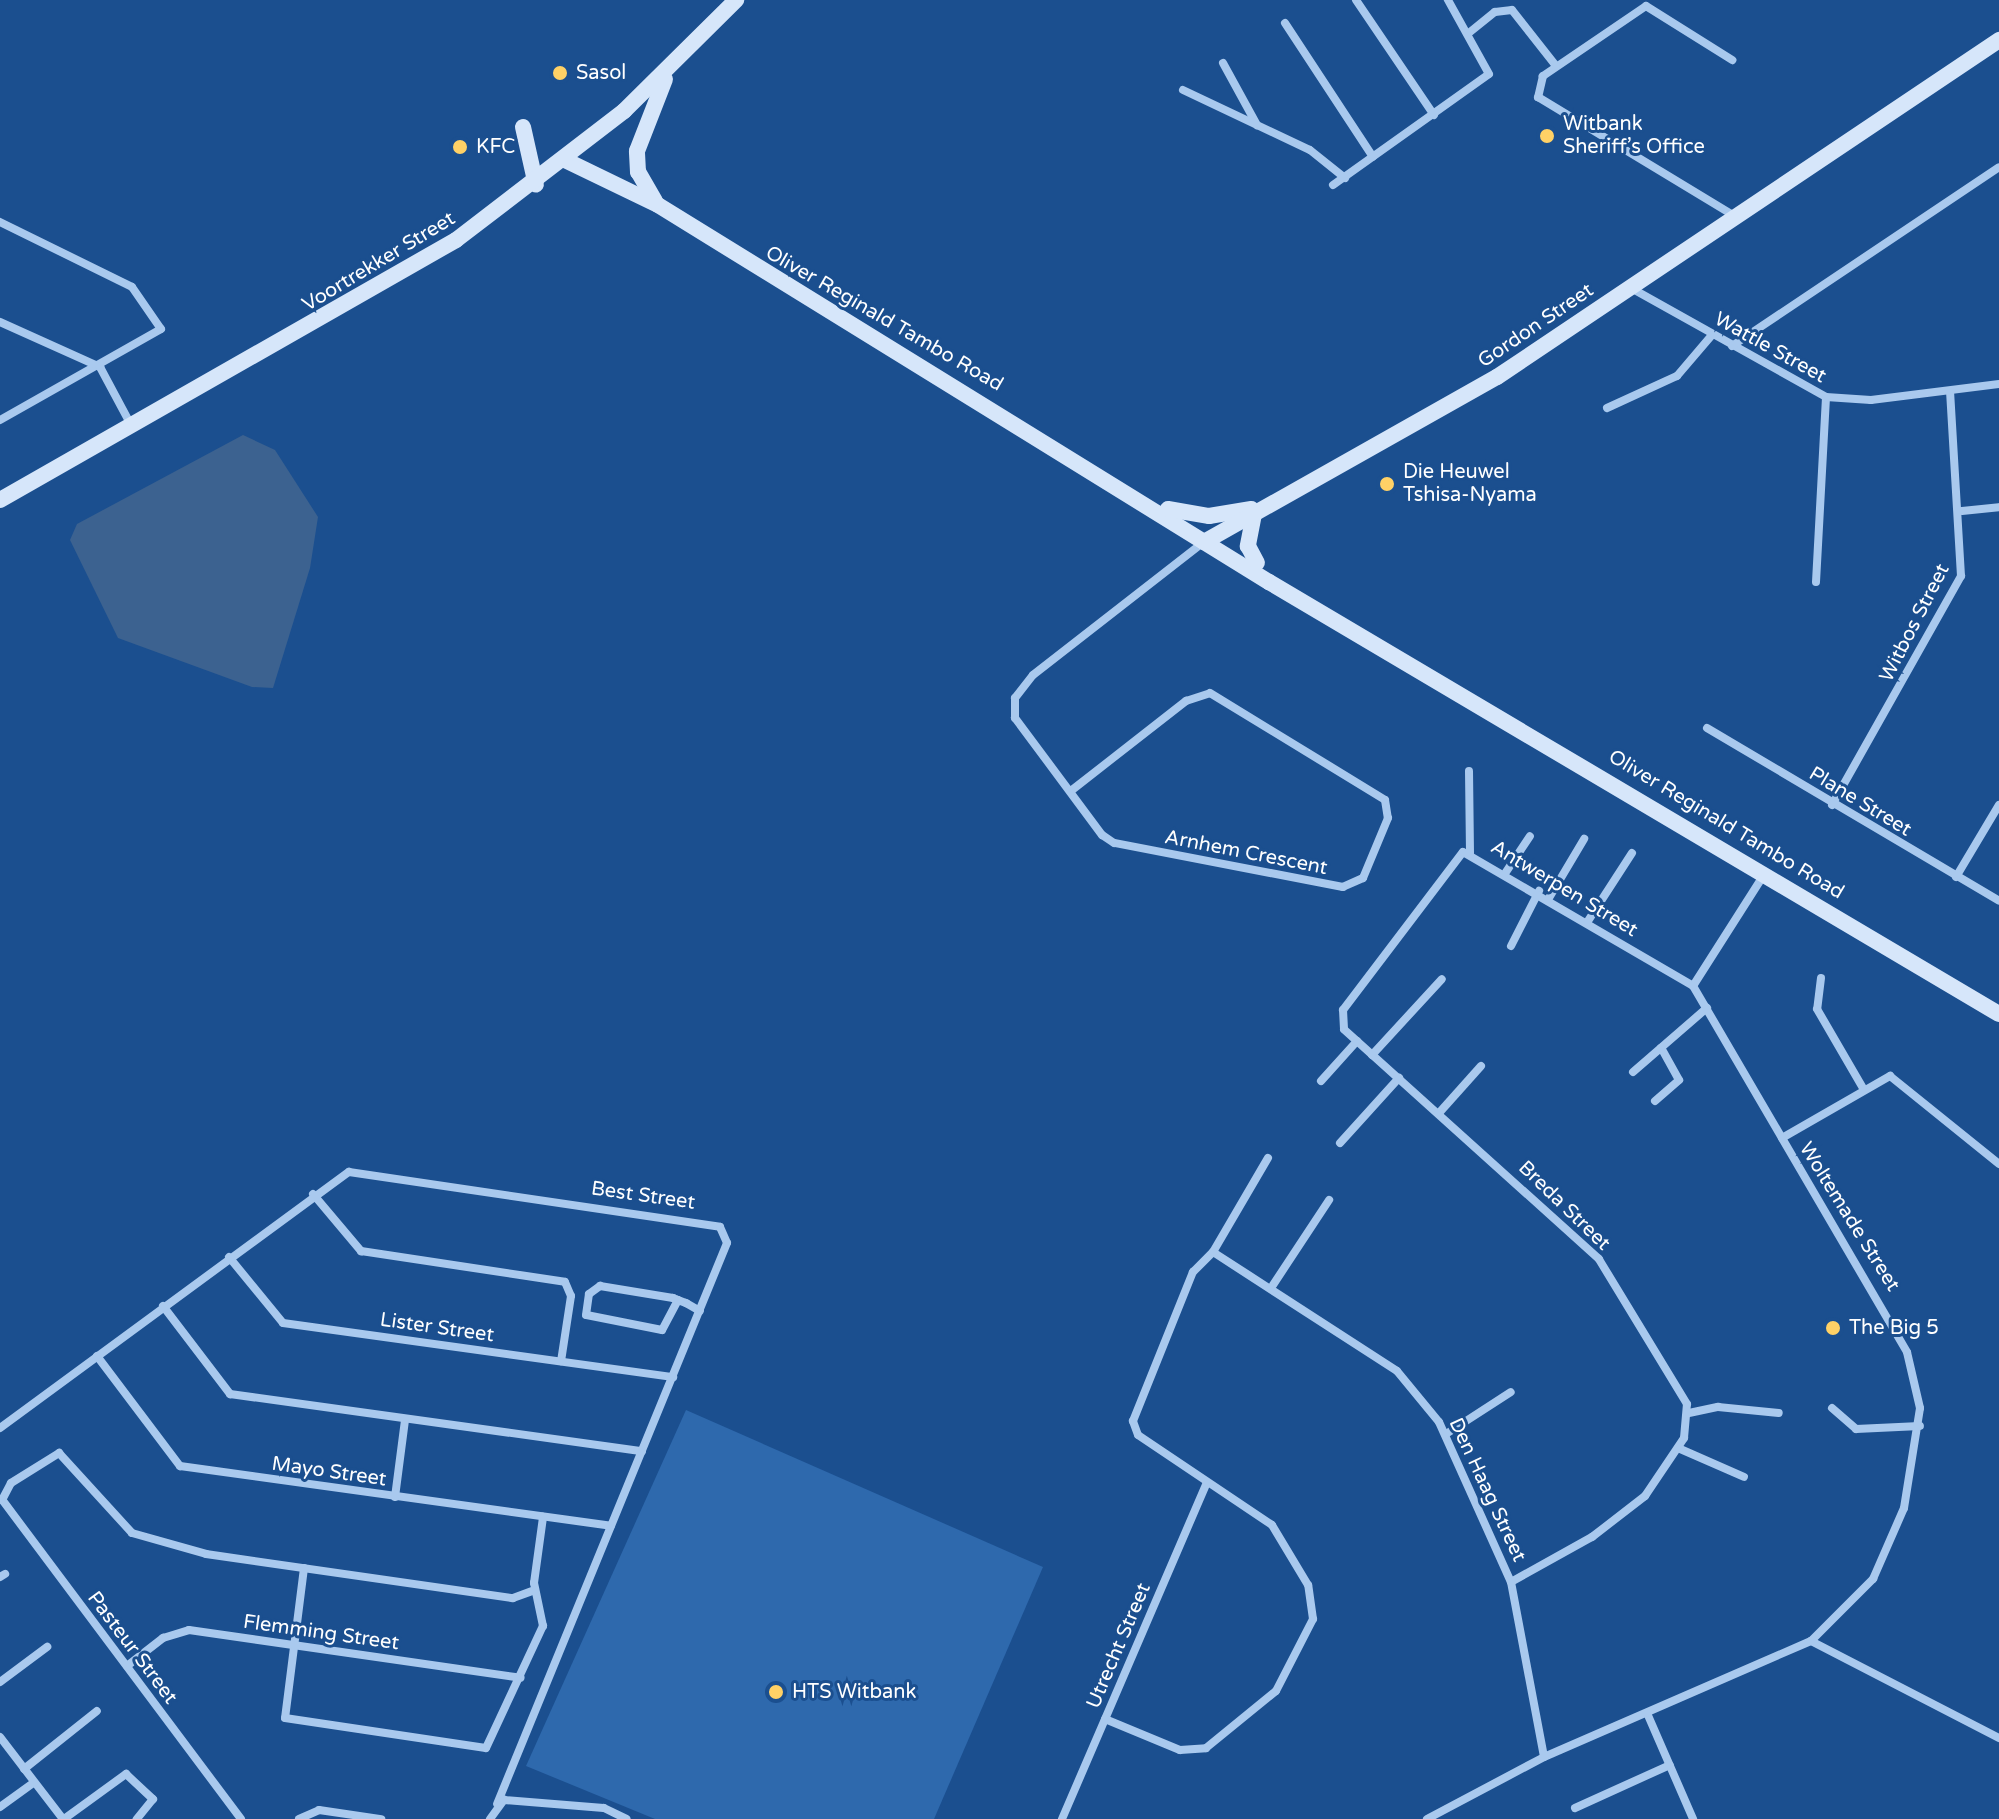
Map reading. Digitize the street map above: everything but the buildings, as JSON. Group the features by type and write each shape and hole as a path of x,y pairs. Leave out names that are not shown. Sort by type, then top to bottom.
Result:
{"main road":[{"name":"Voortrekker Street","path":"0,500 305,330 536,185 667,74 736,0"},
{"name":"Gordon Street","path":"1208,539 1497,377 1999,40"},
{"path":"658,205 636,162 667,74"},
{"path":"523,127 536,185"},
{"name":"Oliver Reginald Tambo Road","path":"565,160 658,205 1999,1014"},
{"path":"1148,502 1209,516 1277,502"},
{"path":"1254,514 1248,546 1257,563"},
{"name":"Oliver Reginald Tambo Road","path":"1208,539 1257,563 1431,673"}],"street":[{"path":"1356,0 1434,115"},
{"path":"1333,185 1489,74 1470,32 1448,0"},
{"path":"1732,60 1646,2 1556,66 1539,82 1541,101 1737,217"},
{"path":"1470,32 1495,12 1512,10 1556,66"},
{"path":"1285,23 1373,157"},
{"path":"1223,63 1257,125"},
{"path":"1183,90 1257,125 1345,178"},
{"path":"1732,346 1999,167"},
{"path":"0,222 141,294 159,335 0,420"},
{"name":"Wattle Street","path":"1631,287 1826,397 1950,391 1999,384"},
{"path":"0,322 100,367 132,425"},
{"path":"1607,408 1677,376 1712,335"},
{"name":"Witbos Street","path":"1832,805 1961,576 1962,511 1950,391"},
{"path":"1816,582 1826,397"},
{"path":"1962,511 1999,507"},
{"name":"Gordon Street","path":"1013,707 1033,675 1091,637 1208,539"},
{"name":"Arnhem Crescent","path":"1013,707 1072,790 1114,843 1343,887 1363,878 1389,808 1370,787 1217,696 1202,694 1072,790"},
{"name":"Plane Street","path":"1707,728 1832,805 1999,901"},
{"path":"1469,771 1470,853"},
{"path":"1956,877 1999,805"},
{"path":"1506,872 1530,836"},
{"path":"1549,898 1584,839"},
{"name":"Antwerpen Street","path":"1405,934 1450,860 1470,853 1539,891 1693,986"},
{"path":"1588,921 1632,853"},
{"path":"1693,986 1765,872"},
{"path":"1511,946 1539,891"},
{"name":"Breda Street","path":"1405,934 1343,1010 1341,1024 1599,1259 1689,1413"},
{"path":"1821,978 1817,1009 1863,1088"},
{"path":"1372,1055 1442,979"},
{"name":"Woltemade Street","path":"1427,1819 1544,1757 1811,1641 1849,1610 1887,1552 1920,1426 1904,1345 1693,986"},
{"path":"1633,1072 1707,1008"},
{"path":"1321,1081 1357,1041"},
{"path":"1655,1101 1679,1080 1661,1048"},
{"path":"1439,1113 1481,1066"},
{"path":"1782,1138 1885,1076 1904,1082 1999,1164"},
{"path":"1340,1143 1399,1078"},
{"path":"1105,1719 1180,1750 1206,1748 1276,1691 1310,1629 1314,1603 1289,1545 1272,1525 1206,1485 1138,1435 1133,1421 1193,1272 1213,1252 1268,1158"},
{"name":"Best Street","path":"313,1194 336,1176 363,1172 712,1222 727,1243 490,1819"},
{"path":"0,1428 313,1194 361,1251 565,1282 571,1296 561,1361"},
{"path":"1273,1285 1329,1200"},
{"name":"Den Haag Street","path":"1213,1252 1273,1285 1397,1371 1446,1434 1511,1582 1544,1757"},
{"name":"Lister Street","path":"229,1257 283,1323 673,1377"},
{"path":"678,1300 662,1330 586,1315 589,1294 600,1286 678,1300 700,1311"},
{"path":"163,1306 230,1394 642,1451"},
{"name":"Mayo Street","path":"97,1356 180,1466 611,1526"},
{"path":"1446,1434 1511,1392"},
{"path":"1511,1582 1629,1512 1678,1448 1689,1413 1718,1407 1779,1413"},
{"path":"1832,1408 1856,1429 1920,1426"},
{"path":"395,1497 405,1420"},
{"path":"1678,1448 1744,1477"},
{"path":"1,1494 59,1453 125,1531 206,1554 513,1598 535,1590"},
{"name":"Utrecht Street","path":"1062,1819 1206,1485"},
{"name":"Pasteur Street","path":"1,1494 241,1819"},
{"path":"304,1568 284,1711 300,1726 486,1748 521,1678 545,1617 535,1590 543,1517"},
{"name":"Flemming Street","path":"127,1666 176,1632 293,1645 521,1678"},
{"path":"1811,1641 1999,1738"},
{"path":"0,1682 47,1647"},
{"path":"24,1769 97,1711"},
{"path":"1647,1713 1693,1819"},
{"path":"0,1737 63,1819 126,1774 153,1799 137,1819"},
{"path":"1575,1808 1670,1765"},
{"path":"0,1807 33,1783"},
{"path":"497,1804 604,1808 627,1819"},
{"path":"299,1819 319,1810 381,1819"}],"shaded area":[{"path":"243,435 275,450 318,517 310,568 273,688 252,687 118,638 70,540 77,524"},
{"name":"HTS Witbank","path":"686,1410 1043,1567 934,1819 655,1819 526,1766"}],"place":[{"name":"Sasol","path":"560,73"},
{"name":"Witbank Sheriff’s Office","path":"1547,136"},
{"name":"KFC","path":"460,147"},
{"name":"Die Heuwel Tshisa-Nyama","path":"1387,484"},
{"name":"The Big 5","path":"1833,1328"},
{"name":"HTS Witbank","path":"776,1692"}]}
